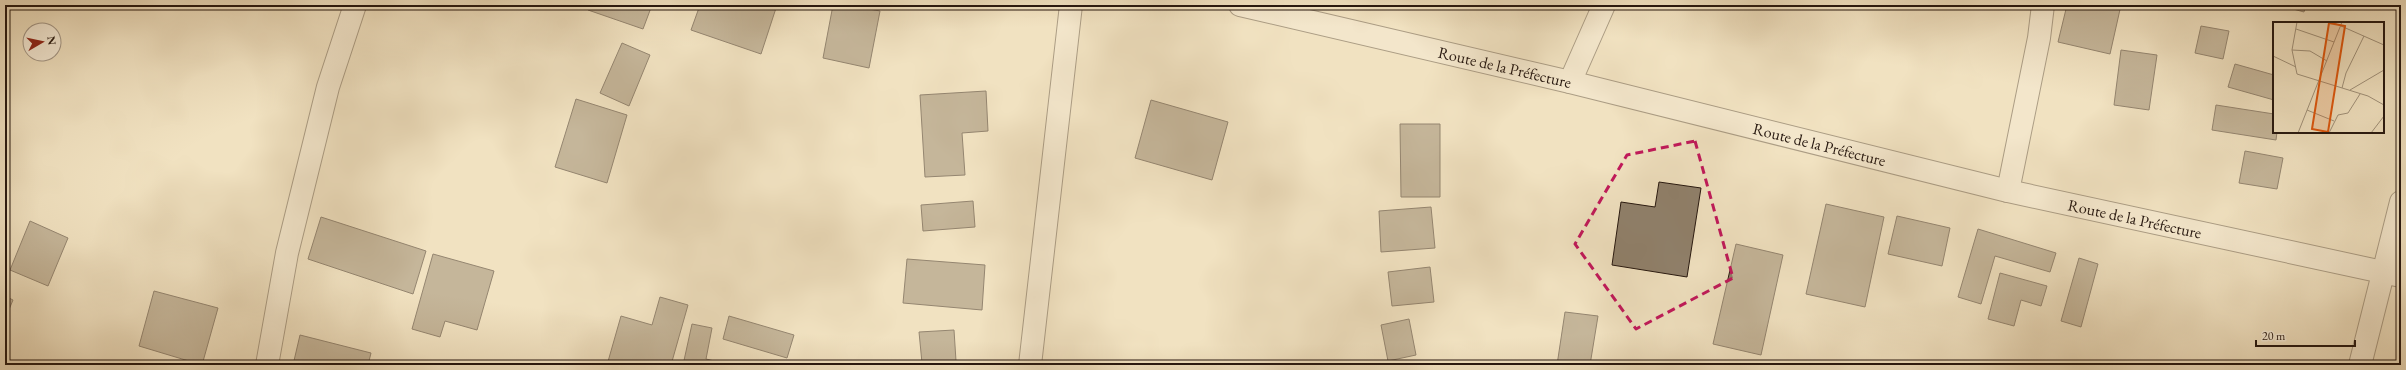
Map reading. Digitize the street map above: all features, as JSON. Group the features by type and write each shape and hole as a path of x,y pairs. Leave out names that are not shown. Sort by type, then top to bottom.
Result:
{"street":[{"path":"267,365 293,230 328,87 355,5"},
{"path":"1030,365 1071,5"},
{"name":"Route de la Préfecture","path":"1240,5 1570,82 2008,191 2393,274"},
{"path":"1570,82 1604,5"},
{"path":"2008,191 2039,38 2043,5"},
{"path":"2360,365 2393,274 2401,202"}],"highlighted area":[{"path":"1695,141 1733,278 1636,329 1575,244 1627,155"}],"building":[{"path":"590,5 652,5 643,29 588,10"},
{"path":"700,5 777,5 761,54 691,30"},
{"path":"833,5 848,5 880,11 869,68 823,58"},
{"path":"2067,5 2121,5 2110,54 2058,42"},
{"path":"2279,5 2306,5 2304,12"},
{"path":"2201,26 2229,31 2223,59 2195,53"},
{"path":"622,43 650,55 629,106 600,93"},
{"path":"2121,50 2157,55 2149,110 2114,105"},
{"path":"2235,64 2273,75 2273,100 2228,87"},
{"path":"986,91 988,131 962,133 965,175 925,177 920,95"},
{"path":"576,99 627,115 607,183 555,167"},
{"path":"1151,100 1228,122 1212,180 1135,158"},
{"path":"2216,105 2273,114 2273,133 2277,133 2276,140 2212,130"},
{"path":"1400,124 1440,124 1440,197 1401,197"},
{"path":"2245,151 2283,158 2277,189 2239,183"},
{"path":"1659,182 1701,188 1687,277 1612,265 1621,202 1655,207"},
{"path":"973,201 975,227 923,231 921,205"},
{"path":"1826,204 1884,217 1865,307 1806,294"},
{"path":"1431,207 1435,248 1381,252 1379,211"},
{"path":"1897,216 1950,228 1942,266 1888,254"},
{"path":"321,217 426,251 413,294 308,259"},
{"path":"30,221 68,238 48,286 10,270"},
{"path":"1978,229 2056,253 2050,272 1995,256 1981,304 1958,297"},
{"path":"1736,244 1783,255 1761,355 1713,344"},
{"path":"433,254 494,271 477,330 445,321 440,337 412,329"},
{"path":"2079,258 2098,264 2081,327 2061,321"},
{"path":"907,259 985,265 982,310 903,303"},
{"path":"1430,267 1434,302 1392,306 1388,272"},
{"path":"2000,273 2047,286 2041,306 2021,300 2014,326 1988,319"},
{"path":"154,291 218,308 202,365 139,346"},
{"path":"5,296 13,300 5,319"},
{"path":"660,297 688,305 671,365 607,365 621,316 652,325"},
{"path":"1565,312 1598,316 1590,365 1557,365"},
{"path":"729,316 794,335 787,358 723,339"},
{"path":"1409,319 1416,355 1388,361 1381,325"},
{"path":"692,324 712,328 706,359 731,365 683,365"},
{"path":"954,330 956,361 922,363 919,332"},
{"path":"300,335 371,353 368,365 293,365"}]}
